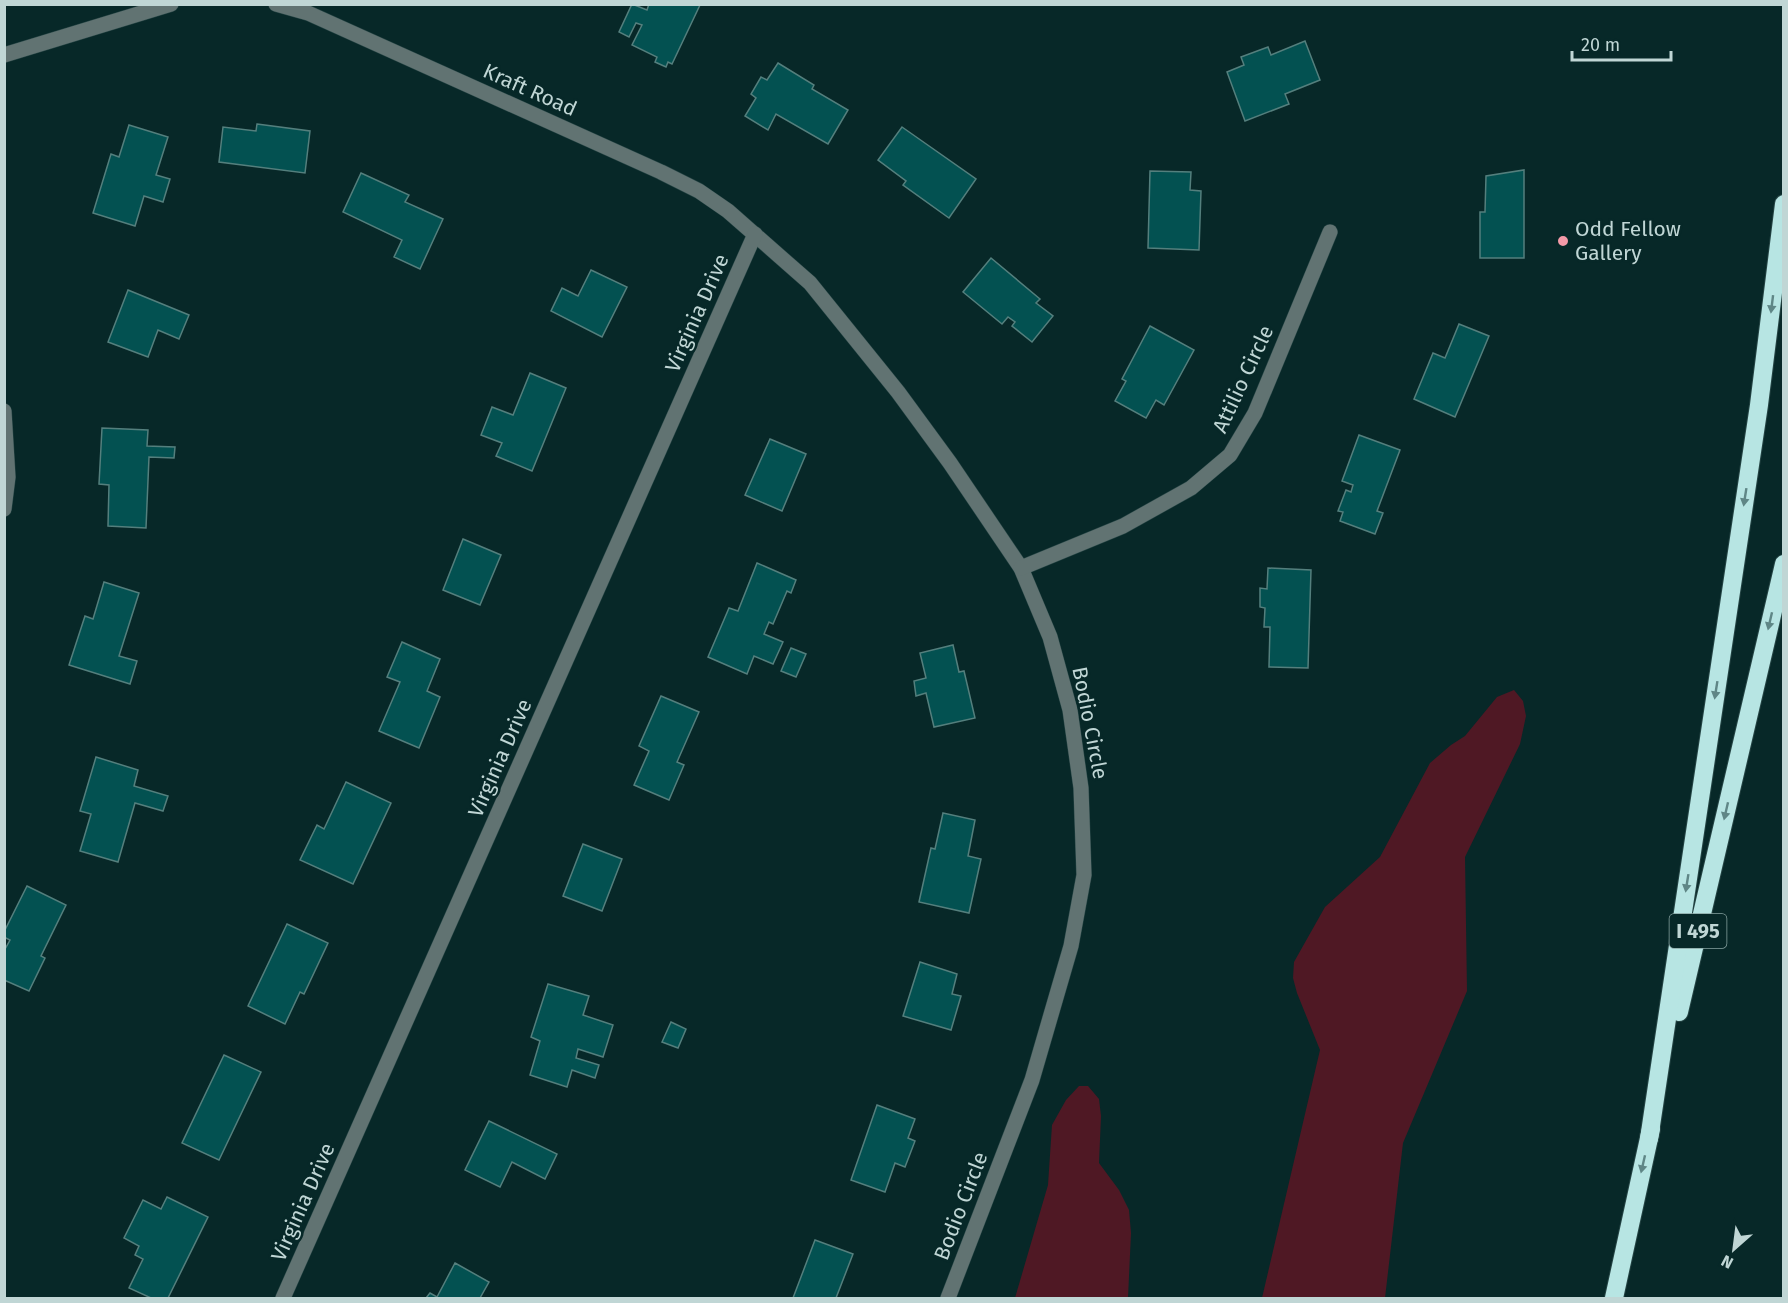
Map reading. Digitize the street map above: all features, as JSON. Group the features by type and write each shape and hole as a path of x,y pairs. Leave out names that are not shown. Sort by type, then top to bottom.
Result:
{"highway":[{"path":"1649,1139 1757,417 1784,204"},
{"name":"I 495","path":"1614,1299 1649,1139 1784,564"}],"street":[{"path":"4,55 171,4"},
{"name":"Kraft Road","path":"276,4 308,13 661,172 699,191 755,234"},
{"name":"Attilio Circle","path":"1021,568 1123,526 1191,488 1230,455 1255,413 1330,232"},
{"name":"Bodio Circle","path":"755,234 810,283 898,393 950,463 1021,568 1050,637 1070,710 1081,788 1084,875 1071,946 1032,1080 948,1299"},
{"name":"Virginia Drive","path":"283,1299 755,234"},
{"path":"4,411 8,477 4,509"}],"shaded area":[{"path":"1514,690 1523,701 1526,716 1520,744 1465,857 1467,991 1403,1143 1385,1298 1262,1298 1320,1050 1297,993 1293,978 1294,962 1325,907 1380,857 1430,763 1465,736 1497,697"},
{"path":"1079,1086 1088,1086 1099,1099 1101,1116 1099,1163 1119,1190 1129,1210 1131,1233 1128,1298 1015,1298 1048,1185 1052,1125 1066,1100"}],"building":[{"path":"632,4 647,10 649,4 700,5 672,64 668,62 666,67 655,62 657,57 632,45 642,25 636,23 629,37 619,32"},
{"path":"1305,41 1320,80 1285,94 1289,104 1245,121 1227,72 1244,65 1241,57 1268,47 1271,55"},
{"path":"778,63 814,85 812,89 848,110 828,144 776,114 768,130 745,116 756,98 751,94 761,77 767,80"},
{"path":"257,124 310,131 305,173 219,162 223,127 256,131"},
{"path":"129,125 168,137 156,175 170,179 163,202 144,196 135,226 93,213 111,154 119,157"},
{"path":"902,127 976,179 949,218 903,185 906,181 878,160"},
{"path":"1524,170 1524,258 1480,258 1480,212 1485,212 1486,176"},
{"path":"1150,171 1191,172 1190,190 1201,191 1199,250 1148,248"},
{"path":"361,173 409,195 405,202 443,219 420,269 394,257 402,240 343,212"},
{"path":"991,258 1040,299 1036,303 1053,316 1032,342 1012,326 1015,322 1008,317 1002,324 963,292"},
{"path":"591,270 627,287 602,337 551,311 562,288 578,296"},
{"path":"128,290 189,315 179,339 158,330 148,357 108,342"},
{"path":"1459,324 1489,336 1455,417 1414,399 1433,353 1445,358"},
{"path":"1150,326 1194,350 1164,405 1156,400 1146,418 1115,401 1126,381 1122,379"},
{"path":"530,373 566,388 532,471 496,456 502,443 481,435 492,407 513,415"},
{"path":"102,428 148,430 147,446 175,447 174,458 149,457 146,528 108,526 109,485 99,484"},
{"path":"1359,435 1400,450 1377,511 1383,513 1375,534 1340,521 1343,512 1338,511 1346,490 1351,492 1353,485 1342,481"},
{"path":"770,439 806,454 782,511 745,495"},
{"path":"463,539 501,555 480,605 443,590"},
{"path":"757,563 796,580 791,593 787,591 773,624 769,622 764,634 783,642 773,664 754,656 747,674 708,657 729,608 738,611"},
{"path":"1268,568 1311,570 1308,668 1269,667 1270,627 1264,627 1265,608 1260,607 1260,588 1267,589"},
{"path":"104,582 139,593 119,656 137,661 130,684 69,665 85,616 93,619"},
{"path":"402,642 440,659 427,691 440,697 419,748 379,731 400,682 387,677"},
{"path":"953,645 959,672 964,671 975,718 934,727 926,693 916,696 914,681 926,678 920,653"},
{"path":"791,648 806,654 796,677 781,671"},
{"path":"661,696 699,712 677,762 684,765 669,800 634,785 649,751 639,746"},
{"path":"96,757 138,770 134,786 168,796 163,811 135,803 118,862 80,851 91,814 80,811"},
{"path":"346,782 391,803 353,884 300,860 317,825 324,829"},
{"path":"943,813 975,820 968,856 981,859 969,913 919,902 931,848 935,849"},
{"path":"583,844 622,859 602,911 563,896"},
{"path":"27,886 66,905 41,956 45,958 29,991 4,980 4,951 10,940 4,937 4,932"},
{"path":"287,924 328,943 304,994 300,992 285,1024 248,1006"},
{"path":"920,962 957,974 952,994 961,996 951,1030 903,1016"},
{"path":"548,984 589,996 583,1015 613,1025 603,1057 578,1049 576,1058 599,1065 595,1078 572,1070 567,1087 530,1075 540,1041 531,1037"},
{"path":"671,1022 686,1029 678,1048 662,1042"},
{"path":"224,1055 261,1072 219,1160 182,1143"},
{"path":"877,1105 915,1119 908,1138 915,1141 905,1167 895,1163 885,1192 851,1180"},
{"path":"489,1121 557,1154 545,1179 512,1162 500,1187 465,1170"},
{"path":"167,1197 208,1217 168,1298 151,1298 129,1288 143,1259 135,1255 139,1246 124,1238 143,1200 161,1209"},
{"path":"815,1240 853,1254 836,1298 793,1298"},
{"path":"455,1263 489,1282 480,1298 426,1298 430,1293 437,1297"}],"place":[{"name":"Odd Fellow Gallery","path":"1563,241"}]}
